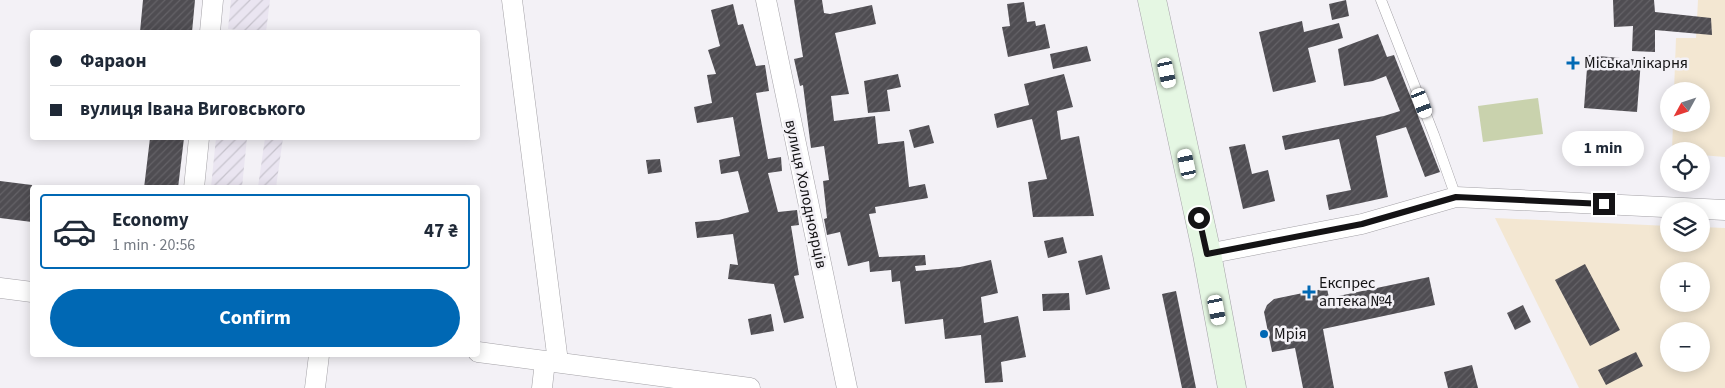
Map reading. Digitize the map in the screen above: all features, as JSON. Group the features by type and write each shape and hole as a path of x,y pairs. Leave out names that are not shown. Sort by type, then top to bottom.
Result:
{"main road":[{"path":"1152,0 1207,254 1232,388"}],"street":[{"path":"210,30 213,0"},
{"path":"512,0 552,362 542,388"},
{"name":"вулиця Холодноярців","path":"766,0 847,388"},
{"path":"194,185 199,140"},
{"path":"1207,254 1362,224 1456,197 1725,210"},
{"path":"0,288 30,292"},
{"path":"480,352 750,388"},
{"path":"315,388 319,357"}],"lane":[{"path":"1381,0 1456,197"}],"shaded area":[{"path":"231,0 270,0 266,30 228,29"},
{"path":"1698,0 1725,0 1725,157 1710,156 1710,142 1672,142 1673,132 1710,132 1710,82 1674,82 1676,38 1696,38"},
{"path":"216,140 247,140 242,185 211,185"},
{"path":"265,140 283,140 276,185 258,185"},
{"path":"1495,218 1660,226 1660,252 1710,252 1710,227 1725,228 1725,388 1579,388"}],"green space":[{"path":"1538,98 1543,134 1483,142 1478,106"}],"building":[{"path":"143,0 195,0 192,30 140,30"},
{"path":"794,0 822,0 824,13 830,14 872,5 876,24 835,33 849,94 831,96 834,121 875,116 878,144 904,141 909,187 925,184 928,198 875,207 876,213 869,214 879,257 925,255 926,265 915,266 916,271 960,267 991,260 998,293 981,297 984,323 1018,316 1026,357 1001,362 1003,382 985,383 981,335 945,339 943,319 905,324 900,281 892,282 891,270 870,272 869,261 848,266 840,232 827,235 824,219 827,218 823,181 829,180 824,146 811,148 803,85 800,86 794,59 803,57"},
{"path":"1346,0 1349,16 1332,20 1329,4"},
{"path":"1613,0 1654,0 1655,12 1711,18 1712,35 1655,30 1655,52 1632,51 1633,26 1614,27"},
{"path":"1024,2 1027,22 1035,21 1036,26 1045,24 1050,48 1008,57 1002,27 1010,26 1007,4"},
{"path":"733,4 738,25 743,24 756,66 765,65 769,91 756,93 768,159 781,157 782,171 768,173 778,212 797,210 799,225 791,226 799,275 794,276 804,318 784,323 774,284 728,279 730,264 738,265 733,234 697,238 695,222 719,220 749,212 738,171 721,174 719,160 740,156 733,117 697,123 694,107 712,103 707,75 716,74 708,50 720,46 711,10"},
{"path":"1302,21 1304,32 1339,23 1343,38 1308,48 1316,82 1273,92 1259,32"},
{"path":"1378,34 1387,57 1394,55 1440,172 1425,177 1406,127 1376,136 1388,197 1329,210 1326,195 1351,190 1339,139 1285,150 1282,136 1384,116 1400,111 1386,76 1373,81 1344,86 1338,49"},
{"path":"1087,46 1091,61 1053,69 1050,54"},
{"path":"1588,55 1641,60 1637,112 1584,108"},
{"path":"898,74 901,87 887,90 890,111 868,113 864,81"},
{"path":"1064,74 1073,107 1057,111 1061,140 1079,136 1094,216 1033,217 1028,182 1047,179 1032,119 997,128 994,114 1029,105 1024,84"},
{"path":"929,125 934,143 914,148 909,130"},
{"path":"150,140 184,140 178,185 144,185"},
{"path":"1245,144 1252,174 1268,170 1275,201 1243,209 1229,147"},
{"path":"660,159 662,172 648,174 646,160"},
{"path":"0,181 32,185 30,185 30,222 0,218"},
{"path":"1063,237 1067,253 1048,258 1044,241"},
{"path":"1102,255 1110,289 1086,295 1078,261"},
{"path":"1585,264 1620,330 1590,346 1555,280"},
{"path":"1429,277 1435,305 1323,329 1334,388 1303,388 1295,348 1272,352 1264,312 1267,305 1274,299 1327,288 1329,298"},
{"path":"1176,291 1196,388 1182,388 1162,294"},
{"path":"1069,293 1070,310 1043,311 1042,294"},
{"path":"1523,305 1531,322 1515,330 1507,313"},
{"path":"771,314 774,331 751,335 748,319"},
{"path":"1636,352 1643,366 1606,385 1598,370"},
{"path":"1472,365 1478,388 1448,388 1444,372"}],"place":[{"name":"Міська лікарня","path":"1573,63"},
{"name":"Експрес аптека №4","path":"1309,292"},
{"name":"Мрія","path":"1264,334"}],"route":[{"path":"1199,218 1207,254 1362,224 1456,197 1604,204"}]}
